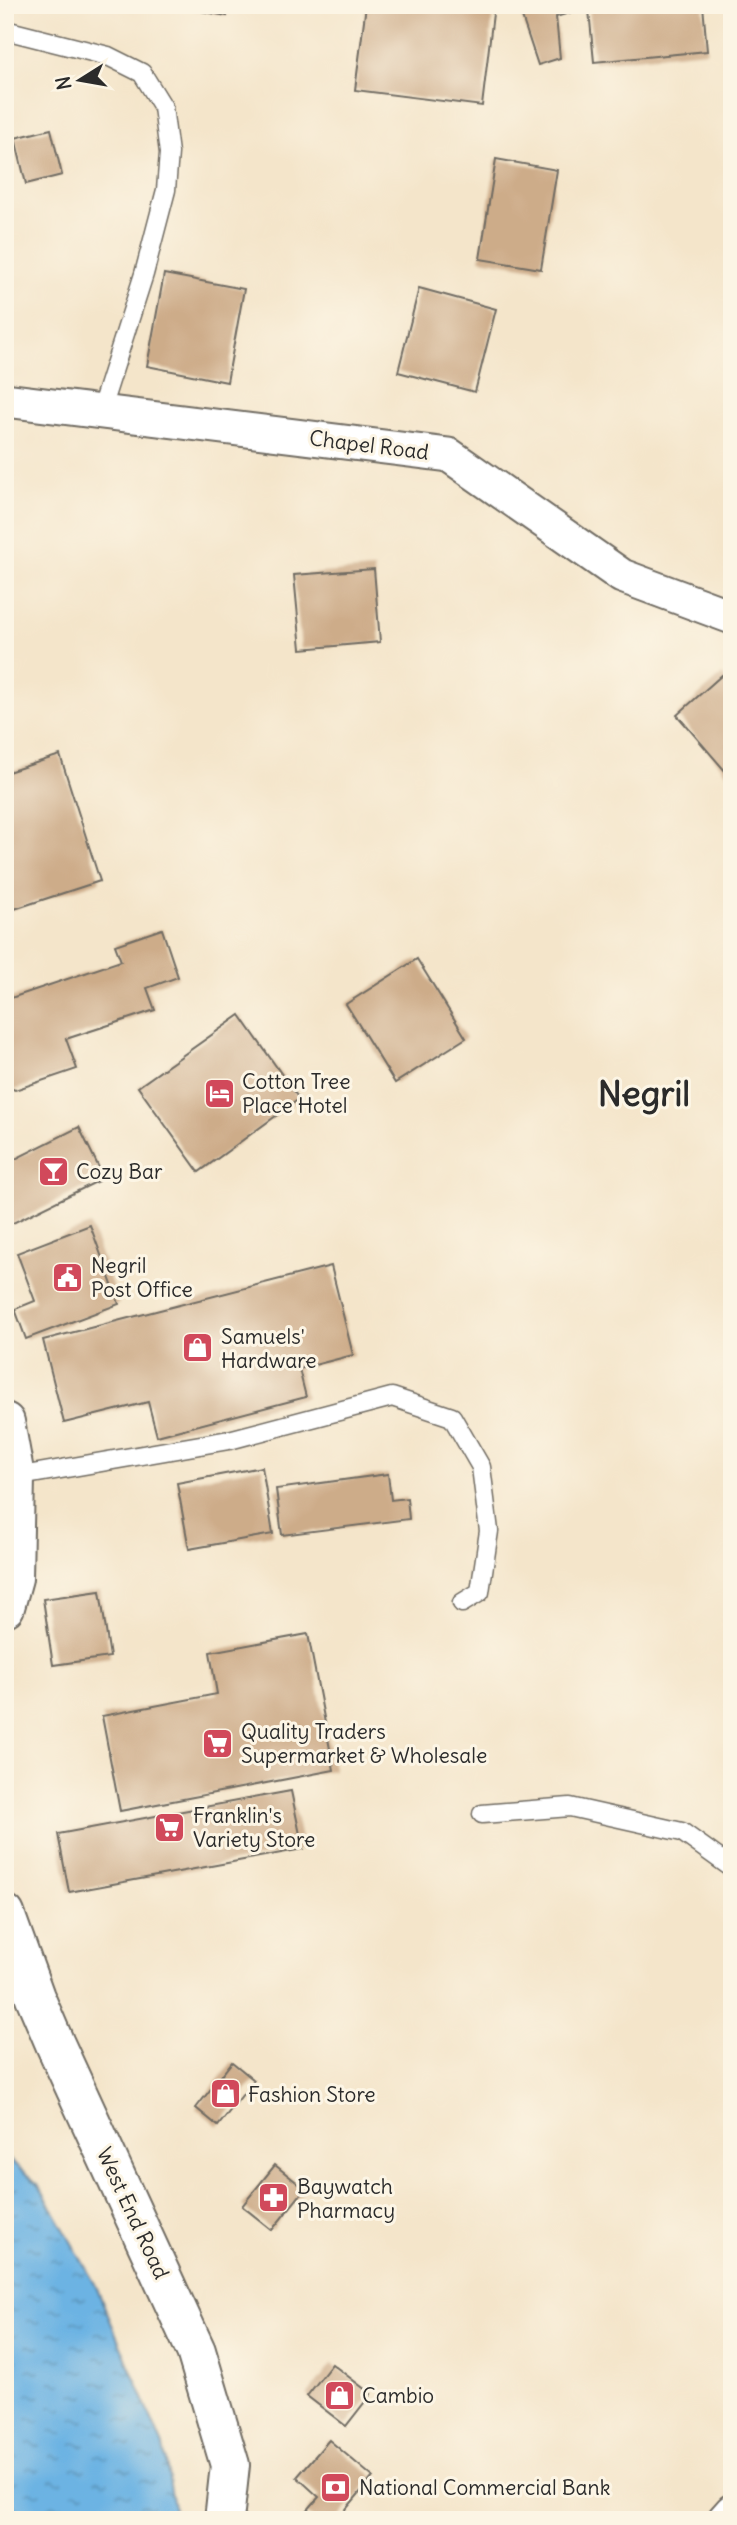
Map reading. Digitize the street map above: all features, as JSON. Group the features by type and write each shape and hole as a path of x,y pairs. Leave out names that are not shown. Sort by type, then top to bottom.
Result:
{"main road":[{"path":"5,1422 15,1477 13,1578 5,1607"},
{"name":"West End Road","path":"5,1914 55,2044 196,2351 230,2465 224,2520"}],"street":[{"name":"Chapel Road","path":"5,400 449,455 622,576 732,617"},
{"path":"724,2520 732,2511"}],"lane":[{"path":"5,30 108,56 142,73 163,107 169,153 166,190 144,274 100,412"},
{"path":"15,1477 229,1440 392,1397 452,1417 481,1466 489,1531 484,1568 480,1592 462,1603"},
{"path":"482,1814 570,1807 682,1832 732,1868"}],"water":[{"path":"5,2156 39,2185 95,2284 163,2446 174,2507 171,2520 5,2520"}],"building":[{"path":"170,5 228,5 227,16"},
{"path":"366,5 494,5 482,106 355,90"},
{"path":"518,5 592,6 556,17 560,58 538,65"},
{"path":"638,5 703,5 707,51 594,62 589,10"},
{"path":"51,129 62,175 26,184 15,138"},
{"path":"496,159 557,170 541,269 480,259"},
{"path":"164,274 244,289 227,382 147,366"},
{"path":"419,288 496,309 475,392 398,372"},
{"path":"374,569 380,642 301,649 294,575"},
{"path":"722,675 732,686 732,779 677,715"},
{"path":"60,755 100,881 5,912 5,773"},
{"path":"162,929 178,977 147,988 155,1010 66,1039 77,1069 15,1090 5,1086 5,1000 121,961 115,945"},
{"path":"417,959 466,1038 395,1083 346,1004"},
{"name":"Cotton Tree Place Hotel","path":"240,1015 299,1099 199,1172 138,1087"},
{"name":"Cozy Bar","path":"79,1127 104,1178 5,1227 5,1164"},
{"name":"Negril Post Office","path":"90,1225 119,1304 26,1339 15,1309 35,1301 17,1253"},
{"name":"Samuels' Hardware","path":"331,1266 353,1355 299,1369 306,1397 157,1436 148,1402 64,1423 43,1340"},
{"path":"262,1467 273,1534 189,1549 177,1483"},
{"path":"388,1474 391,1500 407,1498 409,1519 282,1535 276,1489"},
{"path":"100,1591 110,1657 53,1665 43,1599"},
{"name":"Quality Traders Supermarket & Wholesale","path":"308,1634 334,1770 120,1811 102,1716 217,1694 210,1652"},
{"path":"291,1791 303,1849 69,1892 58,1834"},
{"name":"Fashion Store","path":"232,2062 254,2080 218,2126 196,2108"},
{"name":"Baywatch Pharmacy","path":"275,2165 305,2189 272,2230 242,2206"},
{"name":"Cambio","path":"332,2364 371,2394 346,2426 307,2396"},
{"name":"National Commercial Bank","path":"329,2440 373,2477 337,2520 315,2520 306,2512 319,2497 297,2477"}],"place":[{"name":"Cotton Tree Place Hotel","path":"219,1093"},
{"name":"Cozy Bar","path":"53,1171"},
{"name":"Negril Post Office","path":"68,1277"},
{"name":"Samuels' Hardware","path":"198,1348"},
{"name":"Quality Traders Supermarket & Wholesale","path":"218,1743"},
{"name":"Franklin's Variety Store","path":"170,1827"},
{"name":"Fashion Store","path":"225,2094"},
{"name":"Baywatch Pharmacy","path":"274,2198"},
{"name":"Cambio","path":"339,2395"},
{"name":"National Commercial Bank","path":"336,2487"}],"district":[{"name":"Negril","path":"644,1093"}]}
